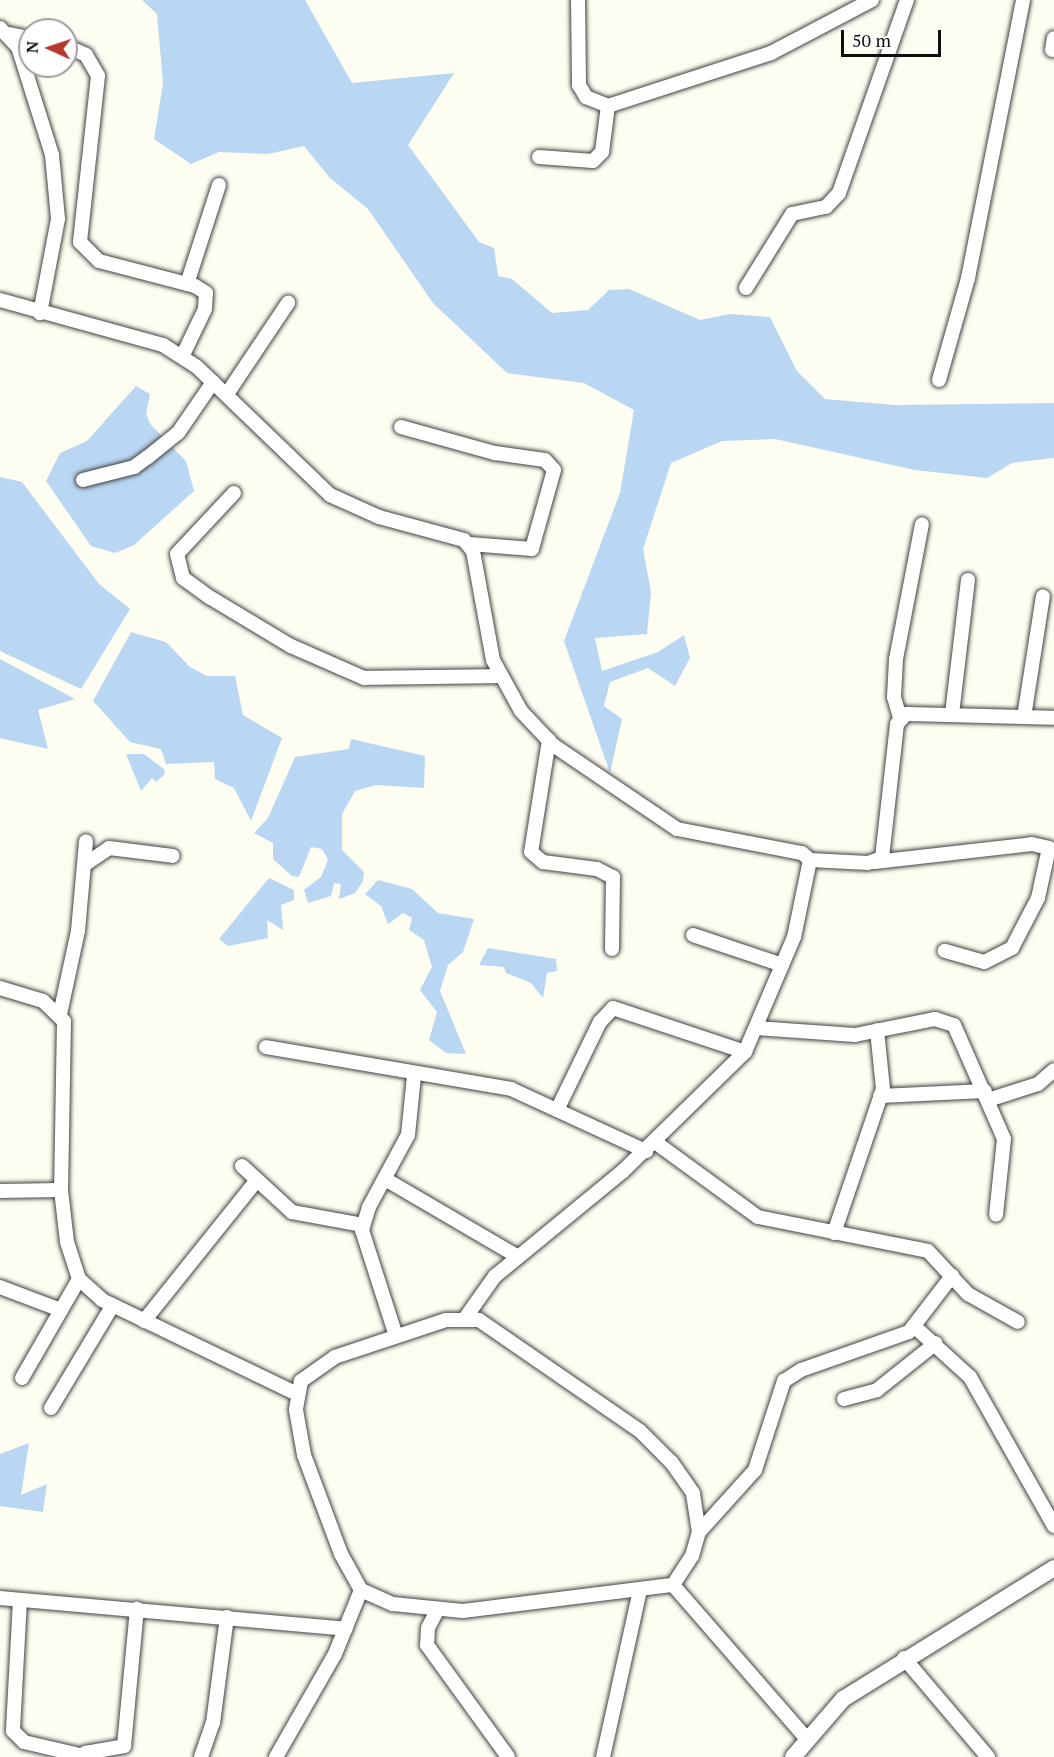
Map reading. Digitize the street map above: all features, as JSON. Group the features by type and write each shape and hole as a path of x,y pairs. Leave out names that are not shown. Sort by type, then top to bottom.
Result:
{"street":[{"path":"578,0 579,85 586,97 609,106 762,57 872,0"},
{"path":"746,288 792,214 826,207 839,193 907,0"},
{"path":"939,380 968,278 1023,0"},
{"path":"4,31 32,81 54,165 57,234 40,313"},
{"path":"78,51 86,55 98,76 80,223 84,250 99,261 202,289 207,300 182,357"},
{"path":"539,157 599,158 609,106"},
{"path":"187,284 219,185"},
{"path":"0,300 40,313 141,335 182,357 227,394 340,501 469,544 532,549 554,470 545,460 495,453 401,426"},
{"path":"227,394 288,303"},
{"path":"83,480 134,467 178,433 213,382"},
{"path":"234,493 177,554 183,578 211,598 291,646 364,678 500,676"},
{"path":"875,862 886,851 900,718 894,697 896,659 922,524"},
{"path":"469,544 487,639 500,676 521,711 549,741 678,829 802,853 810,860 875,862 1032,844 1048,849 1038,898 1012,948 984,962 945,951"},
{"path":"952,714 968,580"},
{"path":"1024,717 1043,596"},
{"path":"900,718 915,712 1054,718"},
{"path":"549,741 531,852 543,862 597,869 613,878 612,949"},
{"path":"86,841 78,932 60,1014 65,1032 61,1190 69,1250 79,1279 112,1305 295,1393"},
{"path":"84,865 109,848 173,856"},
{"path":"466,1317 484,1288 517,1256 650,1147 745,1052 782,965 803,906 810,860"},
{"path":"693,935 782,965"},
{"path":"0,988 43,1001 60,1014"},
{"path":"557,1110 600,1022 613,1008 745,1052"},
{"path":"756,1028 855,1035 946,1020 960,1034 986,1095 1006,1153 996,1215"},
{"path":"834,1233 880,1095 884,1069 877,1030"},
{"path":"266,1047 414,1076 500,1087 650,1147 758,1217 928,1251 975,1300 1018,1322"},
{"path":"880,1095 986,1095 1038,1084 1054,1070"},
{"path":"396,1336 363,1225 412,1122 414,1076"},
{"path":"242,1166 292,1212 363,1225"},
{"path":"385,1179 517,1256"},
{"path":"144,1321 256,1181"},
{"path":"0,1191 61,1190"},
{"path":"699,1532 754,1470 779,1391 790,1375 915,1327 952,1276"},
{"path":"22,1378 79,1279"},
{"path":"0,1287 61,1310"},
{"path":"51,1408 112,1305"},
{"path":"466,1317 494,1328 661,1449 693,1493 699,1532 692,1556 673,1585 549,1604 438,1609 379,1601 362,1590 341,1554 304,1455 295,1393 301,1381 335,1357 396,1336 466,1317"},
{"path":"915,1327 936,1343 970,1377 1054,1526"},
{"path":"844,1400 877,1390 936,1343"},
{"path":"673,1585 802,1750 843,1699 904,1658 1054,1568"},
{"path":"276,1757 346,1629 362,1590"},
{"path":"603,1757 640,1590"},
{"path":"0,1598 346,1629"},
{"path":"20,1600 14,1731 24,1742 87,1755 124,1746 137,1610"},
{"path":"438,1609 428,1628 427,1645 508,1757"},
{"path":"201,1757 213,1723 227,1617"},
{"path":"904,1658 988,1757"}],"water":[{"path":"142,0 305,0 352,83 454,73 408,145 479,242 494,248 498,276 512,279 552,313 588,310 609,290 629,289 700,320 730,314 770,317 797,371 825,399 895,405 1054,403 1054,458 1012,463 987,478 915,470 775,439 722,441 671,463 643,549 651,592 647,634 595,638 602,671 658,652 684,635 690,658 675,686 648,668 610,682 604,706 622,719 610,773 564,641 620,493 634,410 584,383 507,373 433,303 368,209 330,178 304,146 268,154 219,152 191,164 154,139 163,83 157,14"},
{"path":"136,386 150,394 146,414 151,425 186,461 194,491 134,545 115,553 91,546 46,481 60,453 87,441"},
{"path":"0,477 22,482 99,584 130,609 81,689 0,651"},
{"path":"131,632 166,642 190,667 207,676 235,676 243,715 282,738 251,821 234,788 215,779 214,762 166,764 161,749 130,742 93,701"},
{"path":"0,659 75,699 38,710 48,749 0,738"},
{"path":"351,739 425,756 424,788 376,785 355,791 342,814 342,850 364,872 363,881 355,893 339,899 341,884 334,883 331,896 308,903 304,890 321,877 328,860 322,849 311,847 299,877 292,876 273,859 273,843 254,833 268,818 295,757 349,749"},
{"path":"126,754 144,754 165,770 164,775 156,782 152,778 141,791"},
{"path":"269,878 294,890 294,900 281,905 283,930 267,920 268,938 228,946 219,939"},
{"path":"378,880 412,889 438,913 474,919 463,952 448,965 440,991 466,1054 446,1053 429,1040 437,1012 420,990 432,967 424,940 409,930 412,918 403,913 388,924 381,906 365,894"},
{"path":"488,948 556,959 557,971 547,973 543,998 531,983 506,973 504,967 479,965"},
{"path":"29,1443 21,1495 47,1484 43,1512 0,1506 0,1454"}]}
